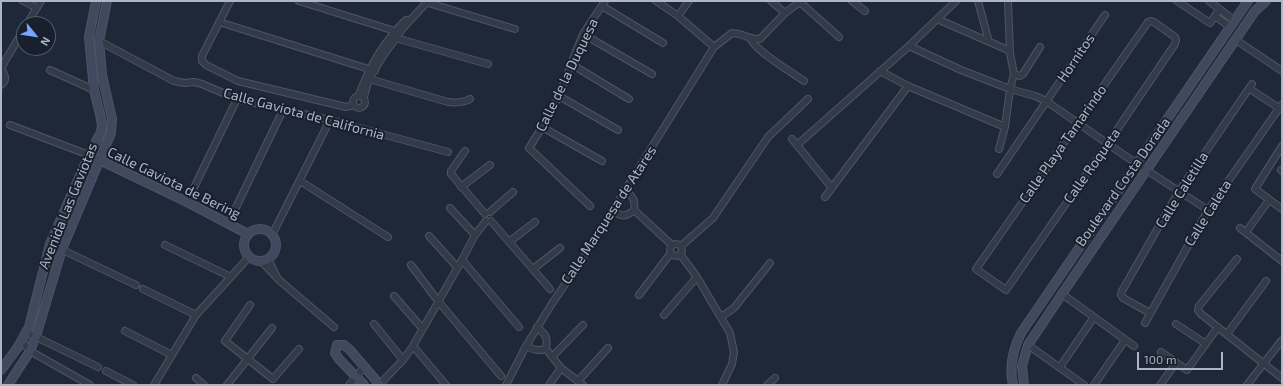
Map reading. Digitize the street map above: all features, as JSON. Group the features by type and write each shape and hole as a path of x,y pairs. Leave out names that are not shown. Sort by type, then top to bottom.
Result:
{"street":[{"path":"23,1 37,8"},
{"path":"32,16 41,1"},
{"path":"94,90 89,37 96,1"},
{"name":"Avenida Las Gaviotas","path":"8,385 30,351 36,336 62,249 111,134 112,119 102,75 99,39 107,1"},
{"path":"230,1 219,22 372,70"},
{"path":"299,1 397,32"},
{"path":"362,96 367,78 379,53 417,8 425,1 515,30"},
{"path":"656,1 678,16 714,47 732,33 737,33 751,39 760,39 785,13 800,2 839,37"},
{"path":"678,16 689,1"},
{"path":"771,1 785,13"},
{"path":"852,1 865,11"},
{"path":"797,145 909,46 956,1"},
{"path":"978,1 989,42"},
{"path":"999,149 1005,127 1010,89 1014,74 1010,53 1008,1"},
{"path":"1177,1 1210,23 1219,10"},
{"path":"1209,1 1219,10 1230,27 1227,38 1221,49 1226,54"},
{"name":"Boulevard Costa Dorada","path":"1013,385 1012,358 1015,345 1021,333 1248,1"},
{"name":"Boulevard Costa Dorada","path":"1024,385 1022,366 1028,345 1255,12 1266,1"},
{"path":"603,3 663,43"},
{"name":"Calle de la Duquesa","path":"590,206 529,148 559,96 583,34 603,3"},
{"name":"Hornitos","path":"997,174 1105,15"},
{"path":"1215,16 1230,27"},
{"path":"937,19 1008,50 1010,53"},
{"name":"Calle Playa Tamarindo","path":"1006,290 976,269 1148,22 1151,21 1175,37 1176,40"},
{"name":"Calle Gaviota de California","path":"219,22 202,56 202,61 206,65 238,81 346,107 354,106"},
{"path":"583,34 652,74"},
{"path":"393,38 488,64"},
{"name":"Calle Gaviota de California","path":"99,39 174,81 202,84 237,99 330,120 448,152"},
{"path":"751,39 752,43 760,50 804,81"},
{"name":"Calle Roqueta","path":"1006,290 1108,143 1176,40"},
{"path":"1236,40 1282,71"},
{"path":"1,85 4,82 5,75 1,70 16,42"},
{"path":"909,46 961,70 1010,89 1036,96 1046,101 1137,164 1208,210"},
{"name":"Calle Marquesa de Atares","path":"506,385 537,327 583,258 714,47"},
{"path":"1014,74 1020,76 1023,74 1040,47"},
{"path":"571,64 629,99"},
{"path":"50,70 94,90"},
{"path":"880,71 908,86 1005,127"},
{"path":"367,78 448,102 456,103 470,99"},
{"path":"825,197 908,86"},
{"name":"Calle Caletilla","path":"1150,313 1123,298 1121,295 1179,191 1251,87 1280,106"},
{"name":"Avenida Las Gaviotas","path":"2,366 21,341 29,327 50,244 89,155 101,132 102,125 94,90"},
{"path":"362,96 366,101 364,106 360,108 354,106 354,98 362,96"},
{"path":"559,96 618,130"},
{"path":"187,202 237,99"},
{"path":"680,254 682,249 681,246 713,218 768,137 808,99"},
{"name":"Calle Caleta","path":"1145,323 1208,210 1280,106"},
{"path":"228,224 283,110"},
{"path":"272,235 330,120"},
{"path":"10,125 89,155"},
{"path":"542,127 602,162"},
{"path":"792,139 832,188"},
{"path":"1282,146 1254,189 1282,209"},
{"path":"465,151 451,173 461,187 550,289"},
{"name":"Calle Gaviota de Bering","path":"89,155 187,202 248,234"},
{"path":"461,187 490,165"},
{"path":"300,181 388,236"},
{"path":"612,211 622,216 628,215 634,210 636,203 633,197 625,189"},
{"path":"364,385 339,359 336,353 337,345 344,345 350,350 380,385 403,360 413,346 475,235 488,217 513,192"},
{"path":"1246,232 1269,200"},
{"path":"450,208 475,235"},
{"path":"634,210 672,245"},
{"path":"509,242 535,222"},
{"path":"1240,228 1282,261"},
{"path":"258,229 272,235 276,245 275,250 265,260 254,261 246,254 244,246 248,234 258,229"},
{"path":"429,236 457,267"},
{"path":"639,295 670,254 669,249 672,245 676,243 681,246"},
{"path":"50,244 136,286"},
{"path":"164,245 230,277"},
{"path":"533,269 560,248"},
{"path":"670,254 677,256 680,254"},
{"path":"680,254 697,277 730,333 734,352 732,364 722,385"},
{"path":"154,385 196,315 249,257"},
{"path":"1237,258 1199,306 1198,310 1201,314 1282,378"},
{"path":"265,260 267,269 278,280 334,326"},
{"path":"462,260 519,327"},
{"path":"721,317 734,308 770,263"},
{"path":"411,265 438,301 501,376"},
{"path":"664,315 697,277"},
{"path":"1226,334 1266,281"},
{"path":"143,289 196,315"},
{"path":"1062,294 1134,346"},
{"path":"394,296 422,328"},
{"path":"250,304 225,341 273,379 299,349"},
{"path":"1060,367 1094,317"},
{"path":"374,324 403,360"},
{"path":"1176,324 1206,344"},
{"path":"552,357 583,325"},
{"path":"537,327 543,332 547,339 546,349 552,357 561,368 583,385"},
{"path":"1161,352 1187,370 1218,327"},
{"path":"227,385 272,328"},
{"path":"125,331 172,355"},
{"path":"26,332 98,367"},
{"path":"1094,385 1124,340"},
{"path":"1247,385 1282,340"},
{"path":"21,341 30,351 77,381 90,385"},
{"path":"1028,345 1084,385"},
{"path":"413,346 446,385"},
{"path":"526,346 534,350 546,349"},
{"path":"578,381 608,348"},
{"path":"1160,385 1176,363"},
{"path":"349,385 364,367"},
{"path":"549,385 561,368"},
{"path":"106,371 133,385"},
{"name":"Avenida Las Gaviotas","path":"1,374 5,378 8,385"},
{"path":"196,378 204,385"},
{"path":"767,385 775,378"}]}
